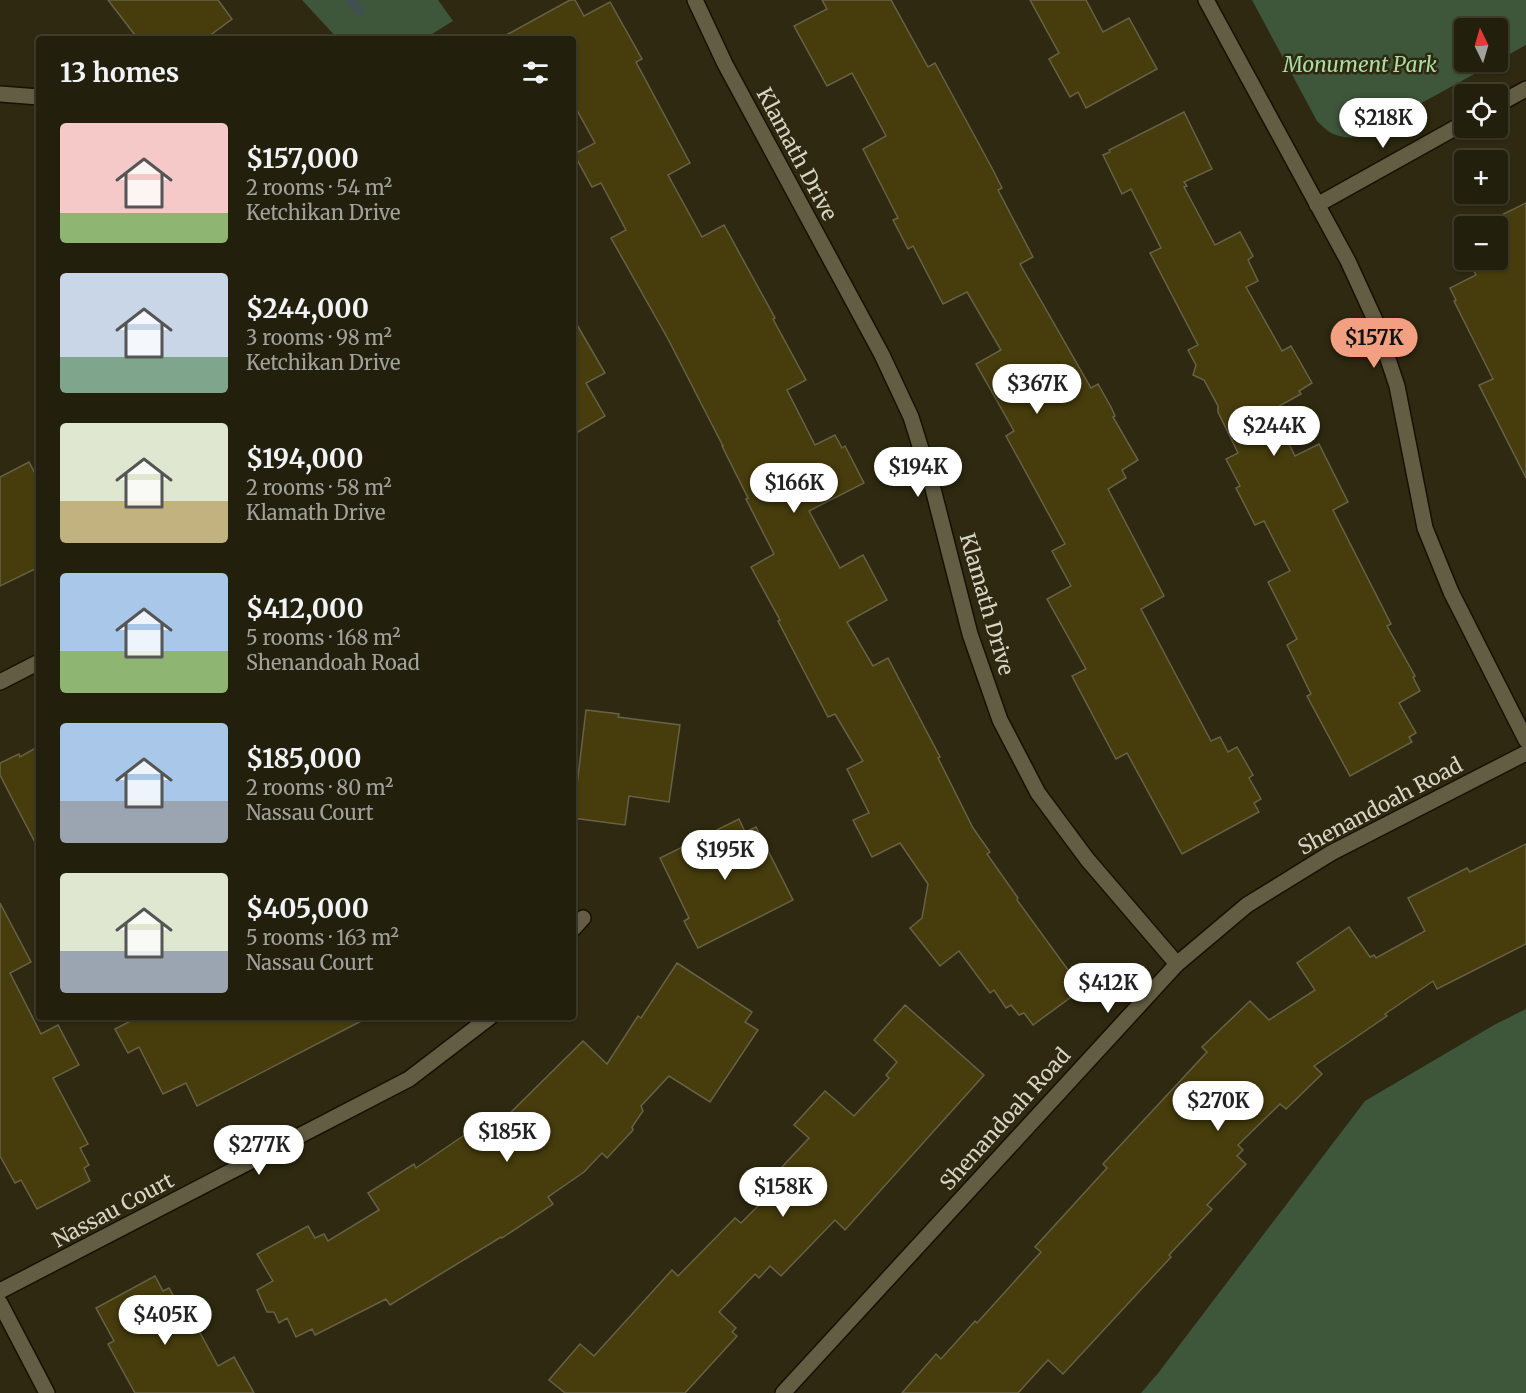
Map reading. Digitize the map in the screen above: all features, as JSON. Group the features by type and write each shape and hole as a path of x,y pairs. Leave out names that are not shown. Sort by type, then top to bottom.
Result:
{"street":[{"name":"Klamath Drive","path":"695,0 725,64 882,355 911,417 931,481 970,634 1000,720 1038,793 1087,859 1177,964"},
{"path":"1206,0 1348,261 1379,331 1397,386 1425,528 1451,592 1526,740"},
{"path":"1508,99 1526,89"},
{"path":"0,94 36,97"},
{"path":"1317,204 1454,129"},
{"path":"0,682 36,664"},
{"name":"Shenandoah Road","path":"783,1393 1177,964 1247,905 1331,853 1526,753"},
{"name":"Nassau Court","path":"0,1292 409,1079 486,1020"},
{"path":"0,1302 47,1393"}],"green space":[{"path":"302,0 438,0 453,21 429,36 335,36"},
{"name":"Monument Park","path":"1252,0 1526,0 1526,45 1508,55 1508,18 1454,18 1454,72 1478,72 1360,137 1341,137 1326,130 1317,121"},
{"path":"1526,1009 1526,1393 1141,1393 1365,1101 1494,1025"}],"building":[{"path":"108,0 218,0 232,19 209,36 136,36"},
{"path":"570,0 575,0 584,16 610,2 642,59 636,62 690,163 668,175 702,237 724,225 775,318 773,319 806,380 787,390 815,445 835,435 842,448 845,446 864,483 809,511 840,568 863,555 887,600 847,622 873,666 888,658 940,757 938,758 973,828 990,852 987,854 1018,898 1017,900 1082,989 1033,1025 1024,1013 1019,1015 1011,1005 1006,1008 994,990 990,993 959,951 940,966 910,928 922,918 928,884 900,843 872,857 853,820 869,813 847,769 863,761 835,714 828,717 751,567 774,554 746,499 748,498 723,446 668,339 611,238 626,230 601,183 592,187 576,158 576,153 595,143 576,108 576,36 504,36"},
{"path":"822,0 891,0 928,67 935,63 993,170 1002,188 998,190 1033,257 1020,264 1091,388 1098,384 1111,407 1115,416 1113,417 1138,460 1122,470 1126,478 1108,489 1164,596 1141,609 1211,741 1220,737 1228,752 1237,747 1253,775 1249,778 1261,799 1254,803 1259,812 1182,854 1127,753 1116,759 1072,676 1086,669 1047,599 1071,586 1052,551 1065,544 1006,436 1014,431 976,364 1001,350 967,292 943,304 913,246 908,249 893,220 898,218 863,149 886,136 852,73 827,86 794,26 827,9"},
{"path":"1030,0 1086,0 1103,32 1129,18 1157,69 1086,108 1078,92 1070,97 1049,59 1059,53"},
{"path":"1184,112 1212,169 1184,182 1187,186 1184,187 1215,245 1240,232 1253,256 1248,260 1258,281 1246,287 1282,351 1291,346 1312,383 1299,391 1301,394 1272,410 1295,456 1319,444 1348,502 1333,510 1391,624 1387,626 1415,676 1413,677 1420,691 1399,703 1416,733 1409,737 1412,742 1350,776 1307,696 1311,694 1287,645 1297,639 1268,582 1290,571 1264,521 1255,525 1236,488 1240,486 1226,459 1238,453 1204,380 1193,375 1196,365 1188,350 1198,345 1150,253 1161,248 1131,189 1122,194 1103,155"},
{"path":"1526,203 1526,478 1479,385 1493,379 1454,301 1456,300 1450,288 1476,275 1473,270 1508,270 1508,216 1499,216"},
{"path":"576,323 605,373 586,383 605,416 576,433"},
{"path":"29,462 36,475 36,568 0,586 0,477"},
{"path":"586,710 619,714 618,717 680,725 669,802 629,796 625,825 576,818 576,793"},
{"path":"36,748 36,844 0,775 0,763 19,754 20,757"},
{"path":"739,819 745,832 756,827 793,900 698,948 684,921 689,918 660,858"},
{"path":"1526,844 1526,944 1437,989 1433,981 1314,1066 1322,1074 1286,1109 1280,1104 1238,1145 1243,1150 1237,1156 1246,1164 1207,1205 1212,1209 1063,1374 1048,1360 1018,1393 902,1393 936,1354 941,1359 975,1321 977,1323 1041,1252 1035,1247 1107,1168 1103,1164 1207,1052 1202,1047 1250,1001 1269,1020 1315,990 1297,963 1349,927 1370,957 1374,955 1376,958 1425,931 1408,898 1467,868 1470,872"},
{"path":"0,903 31,962 10,973 41,1034 58,1025 79,1065 53,1078 88,1144 80,1148 89,1165 84,1168 90,1181 37,1209 21,1180 15,1183 0,1156"},
{"path":"677,963 752,1012 745,1022 758,1030 710,1102 669,1076 641,1106 643,1111 632,1127 633,1130 607,1158 602,1153 584,1172 548,1197 553,1204 502,1238 390,1305 386,1299 315,1335 312,1329 296,1337 287,1318 279,1323 274,1312 267,1312 257,1290 273,1281 257,1254 308,1226 315,1238 324,1234 328,1241 379,1210 368,1193 414,1164 416,1168 497,1113 502,1121 583,1041 607,1064 638,1016 641,1018"},
{"path":"905,1005 984,1075 845,1230 835,1220 781,1276 770,1266 759,1278 755,1274 719,1312 736,1328 732,1332 737,1336 685,1393 565,1393 549,1380 580,1344 594,1356 672,1270 678,1276 735,1218 741,1223 774,1190 782,1167 809,1138 794,1125 825,1091 854,1116 889,1078 886,1075 897,1062 874,1040"},
{"path":"132,1020 363,1020 197,1106 186,1083 163,1094 139,1047 128,1053 115,1029"},
{"path":"155,1276 163,1291 169,1288 180,1307 185,1305 218,1366 234,1357 254,1393 135,1393 108,1344 114,1341 96,1308"}],"waterway":[{"path":"350,0 359,10"}]}
